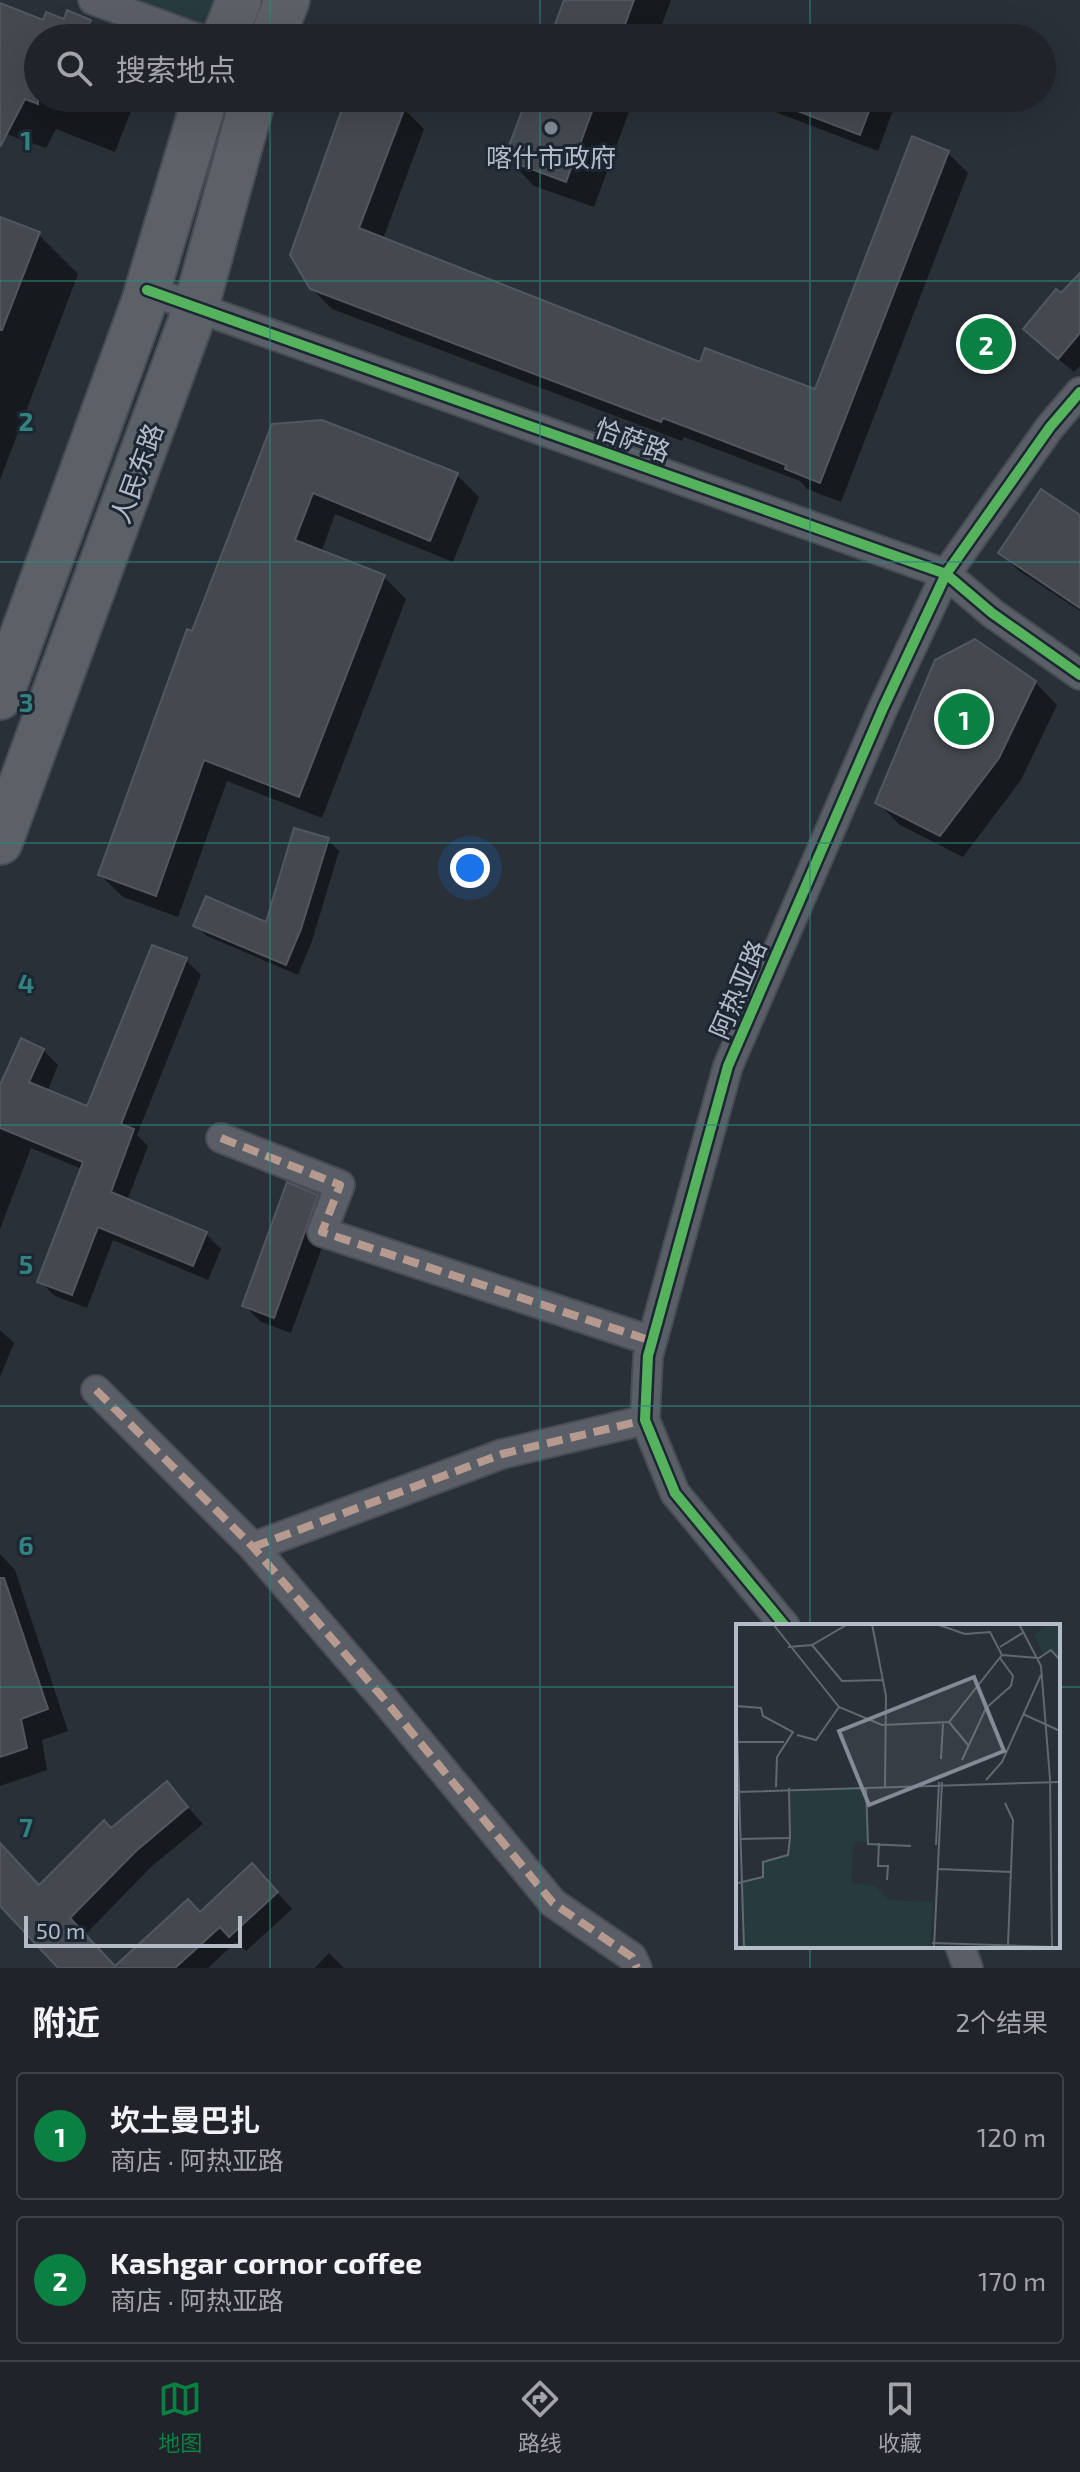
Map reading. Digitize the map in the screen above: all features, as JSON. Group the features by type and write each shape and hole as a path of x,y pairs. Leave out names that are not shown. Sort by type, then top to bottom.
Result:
{"main road":[{"path":"230,24 239,0"},
{"path":"278,24 287,0"},
{"name":"人民东路","path":"0,697 147,290 201,112"},
{"name":"人民东路","path":"0,842 196,307 249,112"}],"street":[{"path":"93,0 159,24"},
{"name":"恰萨路","path":"147,290 946,574 992,613 1080,675"},
{"name":"阿热亚路","path":"783,1624 675,1493 645,1420 648,1356 728,1066 883,708 946,574 1050,427 1080,392"},
{"path":"221,1138 340,1185 322,1232 652,1341"},
{"path":"96,1390 253,1547 553,1903 632,1957 637,1968"},
{"path":"253,1547 502,1454 645,1420"},
{"path":"961,1948 968,1968"}],"green space":[{"path":"93,0 239,0 230,24 176,24"}],"building":[{"path":"564,0 634,0 625,24 555,24"},
{"path":"0,3 43,20 46,12 64,19 67,10 91,20 89,24 24,24 24,101 0,147"},
{"path":"341,112 403,112 359,228 700,362 705,348 815,389 912,136 949,151 820,483 785,469 786,465 663,418 661,422 310,289 290,255"},
{"name":"喀什市政府","path":"522,112 592,112 566,182 504,159"},
{"path":"800,112 869,112 860,135"},
{"path":"0,217 40,232 2,330 0,330"},
{"path":"1080,273 1080,333 1058,359 1023,329 1056,289 1061,293"},
{"path":"322,420 458,473 430,541 313,493 295,540 385,575 299,797 204,760 156,896 98,875 187,629 192,631 272,424"},
{"path":"1041,489 1080,515 1080,608 998,553"},
{"path":"975,639 1036,681 999,758 940,836 875,803 935,660"},
{"path":"294,828 329,838 301,929 286,965 193,926 206,896 266,922"},
{"path":"152,945 187,958 121,1124 134,1129 111,1192 207,1232 193,1266 98,1227 72,1295 37,1282 83,1162 0,1128 0,1085 21,1038 44,1049 29,1082 87,1106"},
{"path":"287,1182 318,1195 274,1318 242,1306"},
{"path":"0,1578 4,1578 48,1709 21,1719 27,1748 0,1757"},
{"path":"167,1781 188,1807 136,1851 70,1918 115,1966 188,1899 200,1912 252,1863 278,1892 229,1937 220,1927 175,1968 58,1968 0,1906 0,1843 39,1885 104,1820 111,1828"}],"marked path":[{"path":"221,1138 340,1185 322,1232 652,1341"},
{"path":"96,1390 253,1547 553,1903 632,1957 637,1968"},
{"path":"253,1547 502,1454 645,1420"}],"cycle path":[{"path":"147,290 946,574 992,613 1080,675"},
{"path":"783,1624 675,1493 645,1420 648,1356 728,1066 883,708 946,574 1050,427 1080,392"}],"place":[{"name":"喀什市政府","path":"551,128"},
{"name":"Kashgar cornor coffee","path":"986,344"},
{"name":"坎土曼巴扎","path":"964,719"}]}
